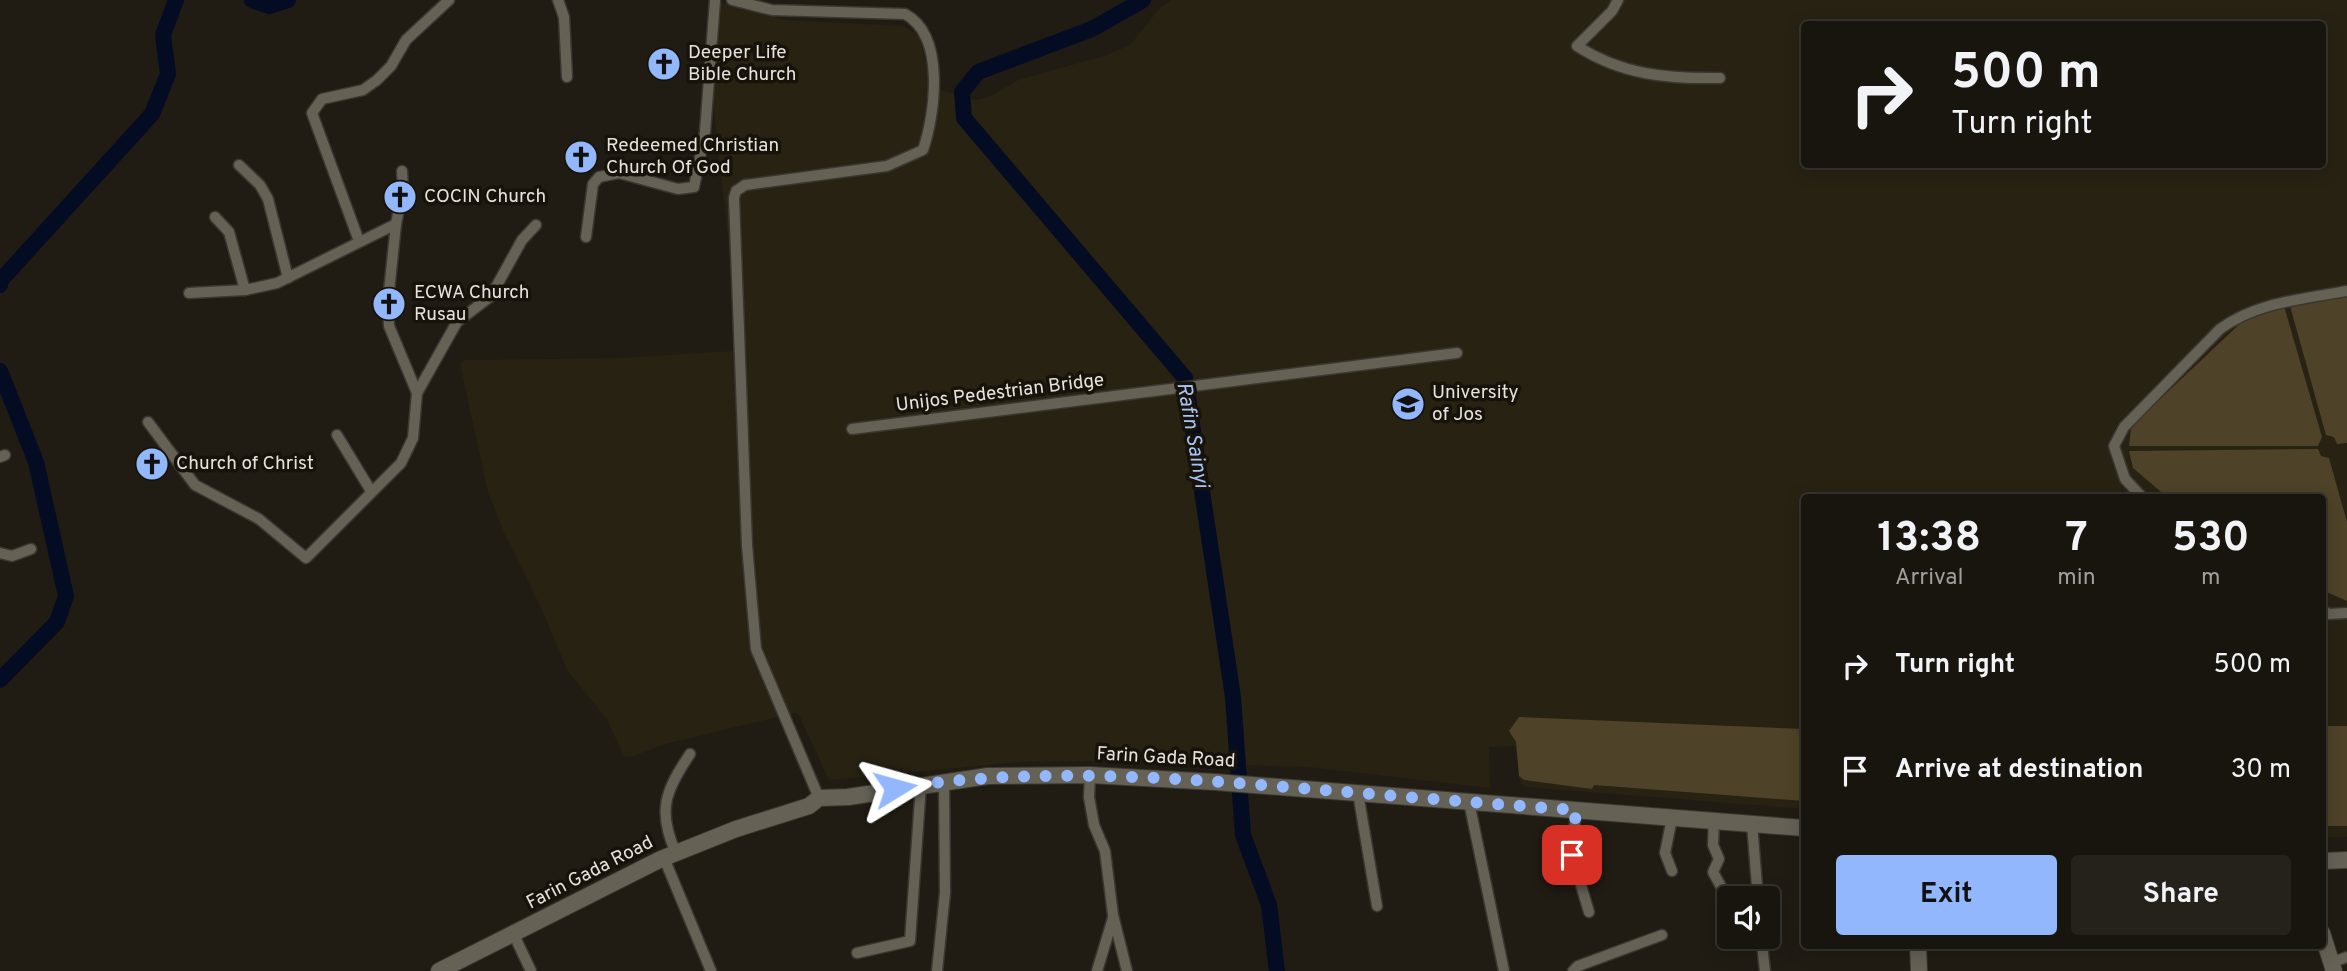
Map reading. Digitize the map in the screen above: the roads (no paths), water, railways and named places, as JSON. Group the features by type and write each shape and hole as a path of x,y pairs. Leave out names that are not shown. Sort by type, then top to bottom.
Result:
{"main road":[{"name":"Farin Gada Road","path":"439,971 670,855 736,829 809,806 819,798 848,797 944,781 1017,774 1090,775 1261,785 1801,828"},
{"path":"2326,861 2347,860"},
{"path":"2326,940 2338,963"},
{"path":"1918,949 1919,971"}],"street":[{"path":"359,242 312,113 322,99 363,90 377,80 391,66 406,40 449,0"},
{"path":"558,0 564,17 567,77"},
{"path":"586,237 593,184 599,177 619,173 678,189 694,187 705,132 715,0"},
{"path":"732,0 772,10 905,15 916,20 927,37 934,74 930,129 923,150 887,166 746,185 736,191 734,198 747,545 756,649 819,798"},
{"path":"1618,0 1612,11 1577,46 1604,63 1646,74 1720,78"},
{"path":"239,165 260,185 268,199 288,278"},
{"path":"402,171 402,197 396,224 388,301 389,326 417,393"},
{"path":"215,217 229,232 246,290"},
{"path":"190,293 263,288 396,224"},
{"path":"148,422 195,485 259,519 306,558 401,463 413,439 417,393 457,322 491,296 522,240 536,225"},
{"path":"2139,494 2125,479 2113,446 2123,427 2201,349 2235,318 2264,306 2347,291"},
{"name":"Unijos Pedestrian Bridge","path":"852,429 1457,353"},
{"path":"337,435 371,491"},
{"path":"0,553 12,556 31,549"},
{"path":"2326,612 2347,613"},
{"path":"690,754 676,775 664,804 665,830 670,855 711,971"},
{"path":"1090,775 1089,797 1094,825 1105,851 1113,915 1127,971"},
{"path":"937,971 945,893 944,781"},
{"path":"857,953 910,940 921,784"},
{"path":"1358,793 1377,906"},
{"path":"1469,802 1503,971"},
{"path":"1576,810 1572,855 1589,912"},
{"path":"1672,818 1665,853 1672,871"},
{"path":"1713,821 1713,845 1719,859 1713,873 1721,886"},
{"path":"1752,824 1757,886"},
{"path":"1097,971 1113,915"},
{"path":"514,935 531,971"},
{"path":"1573,971 1578,966 1662,935"},
{"path":"1762,949 1765,971"}],"waterway":[{"path":"0,285 1,280 152,114 168,74 163,35 176,0"},
{"path":"252,0 269,6 288,0"},
{"name":"Rafin Sainyi","path":"1143,0 1092,29 978,72 962,92 964,118 1185,378 1233,697 1243,835 1269,905 1277,971"},
{"path":"0,371 36,462 66,596 57,622 0,680"}],"place":[{"name":"Deeper Life Bible Church","path":"664,64"},
{"name":"Redeemed Christian Church Of God","path":"581,157"},
{"name":"COCIN Church","path":"400,197"},
{"name":"ECWA Church Rusau","path":"389,304"},
{"name":"University of Jos","path":"1408,404"},
{"name":"Church of Christ","path":"152,464"}]}
